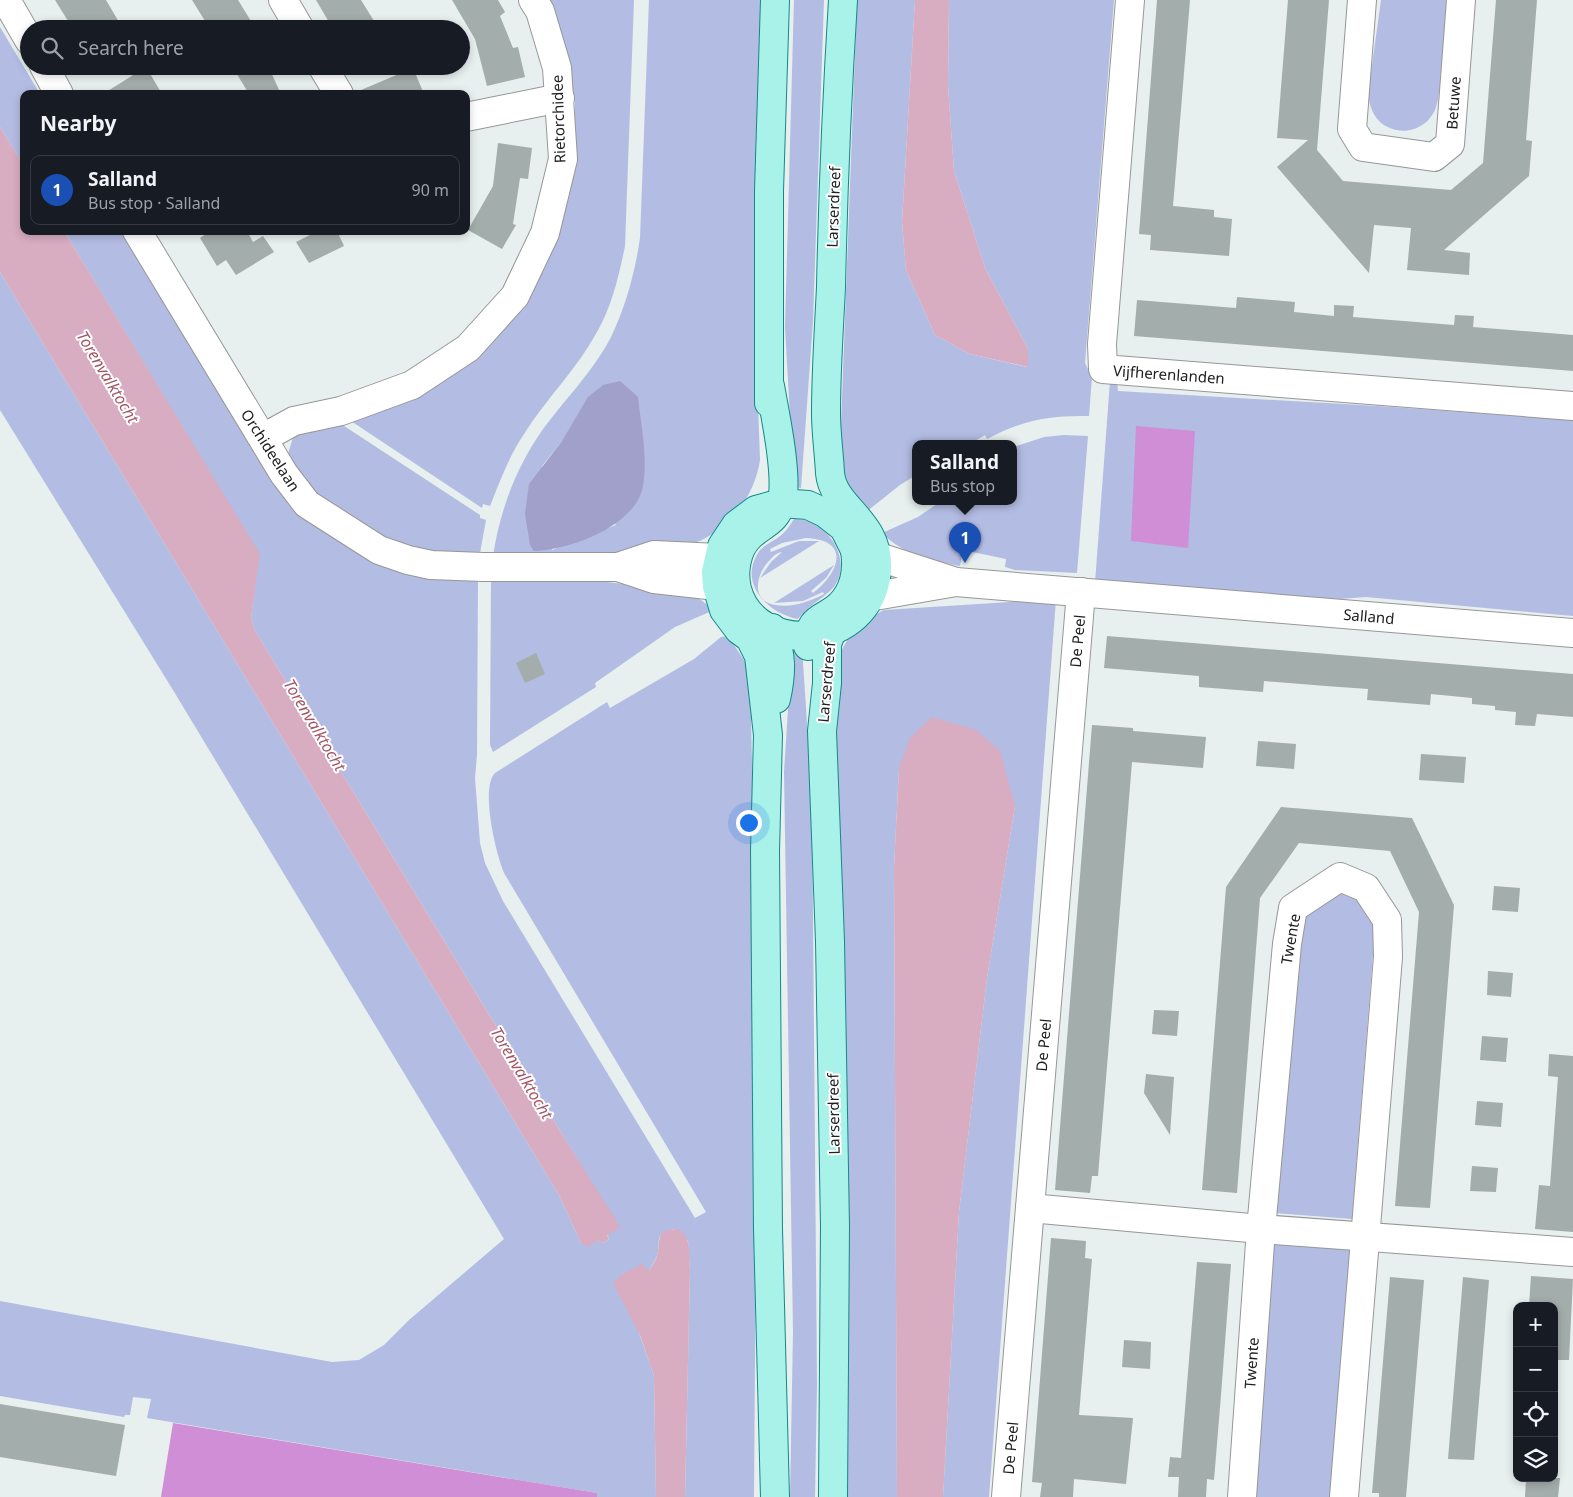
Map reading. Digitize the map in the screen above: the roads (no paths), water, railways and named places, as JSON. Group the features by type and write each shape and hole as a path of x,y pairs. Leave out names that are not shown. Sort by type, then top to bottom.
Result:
{"main road":[{"path":"769,506 808,505 834,507 844,528 866,553 876,577 869,598 853,618 820,634 795,636 739,630 724,610 727,587 718,558 722,546 736,525 769,506 783,494 781,452 770,386 769,191 774,0"},
{"name":"Larserdreef","path":"834,507 815,492 814,476 816,456 826,415 835,136 843,0"},
{"path":"727,587 735,575 741,548 749,537 769,524 769,506"},
{"path":"820,634 818,618 839,606 853,586 856,574 866,553"},
{"path":"761,633 759,656 768,735 765,850 768,1209 775,1497"},
{"name":"Larserdreef","path":"820,634 813,688 822,731 830,941 835,1207 833,1497"}],"street":[{"path":"6,0 20,24"},
{"path":"282,0 294,20"},
{"name":"Rietorchidee","path":"263,438 294,421 341,411 412,385 468,348 515,296 545,233 563,159 557,68 540,11 533,0"},
{"name":"Vijfherenlanden","path":"1130,0 1102,344 1103,369 1573,406"},
{"name":"Betuwe","path":"1362,0 1352,129 1363,147 1434,157 1450,144 1461,0"},
{"path":"49,75 57,90"},
{"path":"327,75 337,90"},
{"path":"470,116 560,98"},
{"name":"Orchideelaan","path":"140,235 284,474 308,504 348,532 379,550 408,560 431,564 483,567 618,567"},
{"name":"Salland","path":"866,553 956,582 1573,633"},
{"path":"618,567 654,555 718,558"},
{"path":"618,567 654,579 727,587"},
{"name":"Salland","path":"869,598 956,582"},
{"name":"De Peel","path":"1006,1497 1081,592"},
{"name":"Twente","path":"1242,1497 1261,1229 1286,954 1293,908 1340,877 1366,888 1386,920 1388,957 1344,1497"},
{"path":"1030,1208 1261,1229 1573,1252"}],"water":[{"path":"915,0 949,0 948,85 954,171 985,268 1028,349 1028,367 970,354 935,335 906,270 902,222"},
{"name":"Torenvalktocht","path":"0,127 20,160 20,235 66,235 260,554 251,618 255,631 616,1220 620,1228 607,1235 609,1239 603,1243 599,1240 587,1247 581,1243 559,1195 0,272"},
{"path":"932,717 976,730 1000,751 1015,806 987,978 959,1212 943,1497 897,1497 894,867 899,768 910,738"},
{"path":"678,1229 686,1236 688,1241 690,1270 685,1497 656,1497 654,1376 640,1335 613,1283 624,1273 642,1264 649,1271 656,1258 662,1234 665,1231"}],"place":[{"name":"Salland","path":"965,563"}]}
